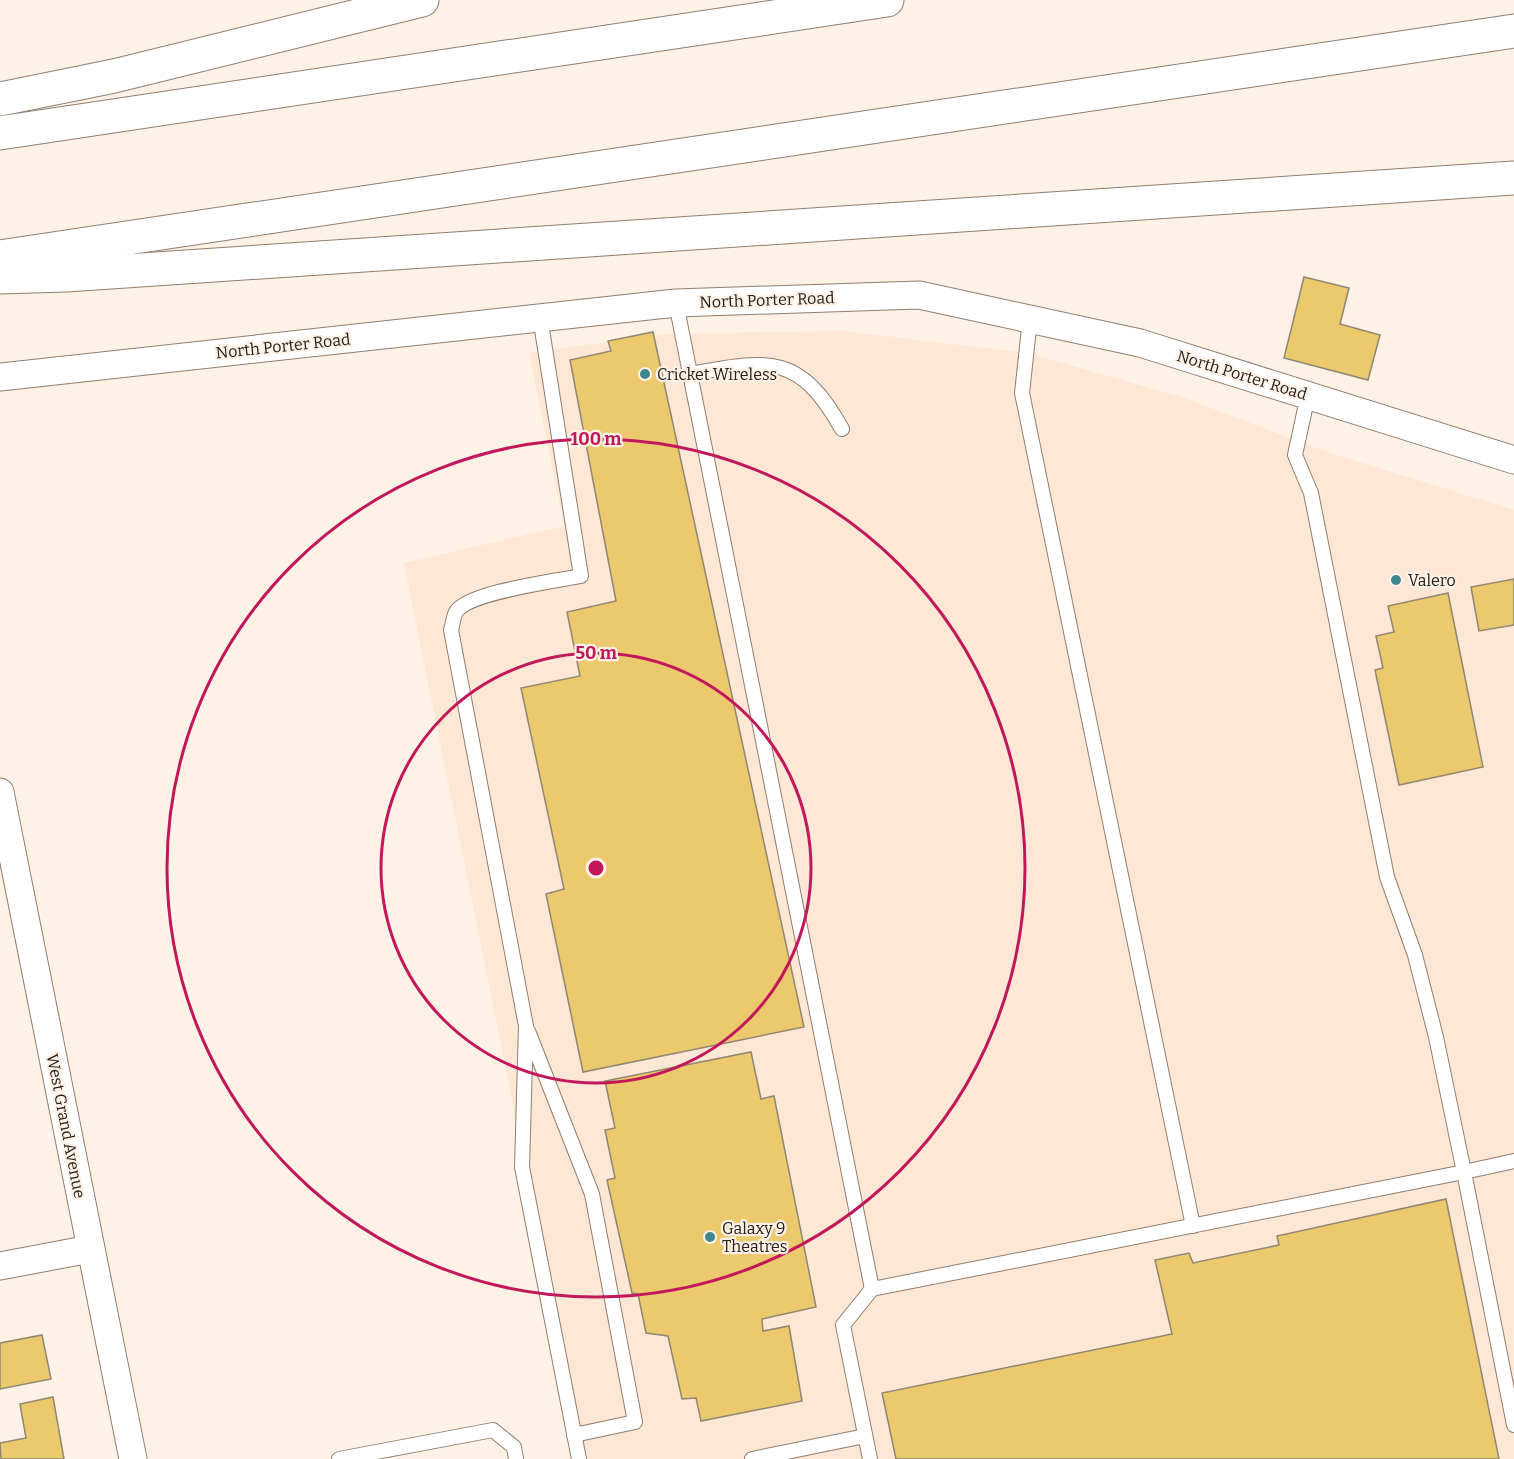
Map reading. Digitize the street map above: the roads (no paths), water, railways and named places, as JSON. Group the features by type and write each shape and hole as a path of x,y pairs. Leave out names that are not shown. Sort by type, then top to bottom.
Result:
{"highway":[{"path":"0,99 126,73 422,0"},
{"path":"0,133 887,0"},
{"path":"0,257 1502,33"},
{"path":"0,277 90,273 1514,178"}],"street":[{"name":"North Porter Road","path":"0,377 676,303 919,295 1140,343 1514,460"},
{"name":"West Grand Avenue","path":"0,792 133,1459"},
{"path":"0,1266 90,1249"}],"lane":[{"path":"676,303 872,1289"},
{"path":"540,317 581,576 493,593 469,601 456,611 451,630 526,1026 592,1194 635,1422 574,1435"},
{"path":"1030,319 1022,393 1193,1226"},
{"path":"690,374 749,364 777,365 813,388 829,406 842,429"},
{"path":"1308,395 1295,455 1311,493 1387,877 1415,955 1436,1037 1514,1425"},
{"path":"526,1026 522,1167 579,1459"},
{"path":"870,1459 843,1325 872,1289 1514,1161"},
{"path":"339,1459 493,1430 514,1447 516,1459"},
{"path":"752,1459 865,1436"}],"place":[{"name":"Cricket Wireless","path":"645,374"},
{"name":"Valero","path":"1396,580"},
{"name":"Galaxy 9 Theatres","path":"710,1237"}]}
